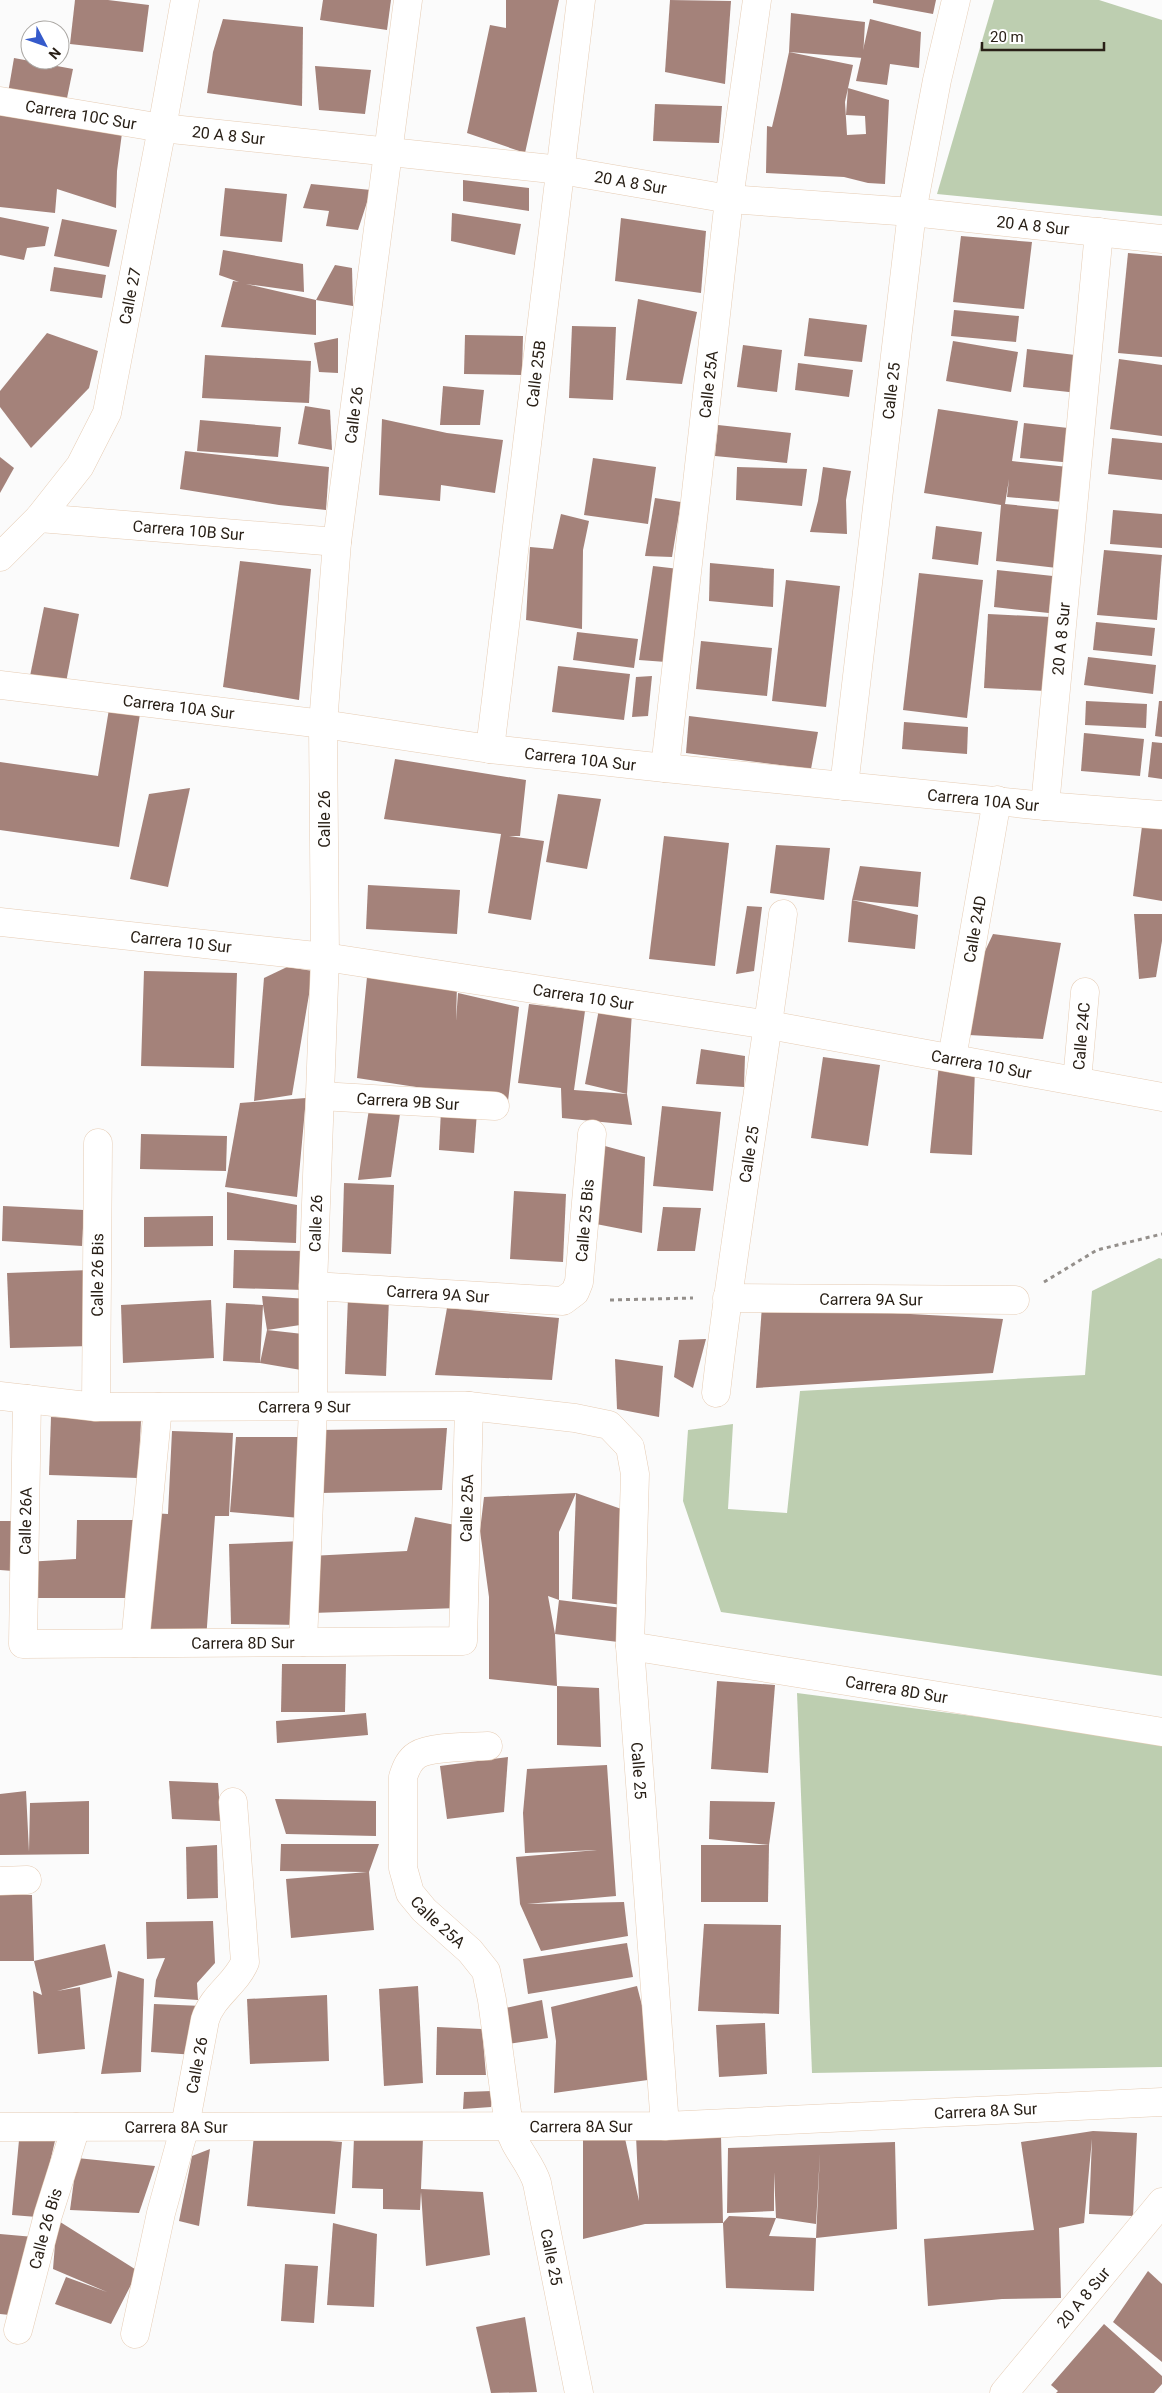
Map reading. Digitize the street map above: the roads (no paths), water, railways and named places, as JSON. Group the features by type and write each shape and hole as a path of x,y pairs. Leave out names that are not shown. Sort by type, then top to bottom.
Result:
{"street":[{"name":"Calle 27","path":"0,557 40,518 80,466 107,413 162,128 184,0"},
{"name":"Calle 26","path":"302,1642 313,1408 313,1286 324,957 323,724 337,542 408,0"},
{"name":"Calle 25B","path":"490,749 581,0"},
{"name":"Calle 25A","path":"665,768 729,199 756,0"},
{"name":"Calle 25","path":"844,786 912,212 937,80 956,0"},
{"name":"Carrera 10C Sur","path":"0,101 162,128"},
{"name":"20 A 8 Sur","path":"162,128 389,154 561,170 729,199 912,212 1162,239"},
{"name":"20 A 8 Sur","path":"1045,806 1099,232"},
{"name":"Carrera 10B Sur","path":"40,518 337,542"},
{"name":"Carrera 10A Sur","path":"0,685 323,724 490,749 1045,806 1162,814"},
{"name":"Calle 24D","path":"952,1058 996,800"},
{"name":"Calle 25","path":"716,1393 726,1298 769,1025 783,914"},
{"name":"Carrera 10 Sur","path":"0,922 324,957 769,1025 1162,1097"},
{"name":"Calle 24C","path":"1077,1081 1086,992"},
{"name":"Carrera 9B Sur","path":"320,1096 495,1106"},
{"name":"Calle 25 Bis","path":"563,1301 575,1292 579,1282 592,1134"},
{"name":"Calle 26 Bis","path":"96,1406 98,1143"},
{"name":"Carrera 9A Sur","path":"313,1286 563,1301"},
{"name":"Carrera 9A Sur","path":"726,1298 1015,1300"},
{"name":"Carrera 9 Sur","path":"13,1397 96,1406 313,1408 469,1406 575,1418 609,1425"},
{"name":"Calle 26A","path":"13,1397 23,1644"},
{"name":"Calle 25A","path":"463,1641 469,1406"},
{"path":"135,1643 158,1407"},
{"name":"Calle 25","path":"609,1425 630,1447 635,1474 630,1646 664,2126"},
{"name":"Carrera 8D Sur","path":"23,1644 463,1641"},
{"name":"Carrera 8D Sur","path":"630,1646 1162,1732"},
{"name":"Calle 25A","path":"488,1746 430,1750 418,1754 407,1765 403,1777 403,1868 410,1894 424,1910 470,1951 486,1971 492,2000 508,2127"},
{"name":"Calle 26","path":"135,2334 161,2213 185,2126 207,2012 240,1972 245,1962 233,1802"},
{"path":"0,1881 27,1880"},
{"name":"Carrera 8A Sur","path":"0,2127 664,2126 1162,2102"},
{"name":"Calle 26 Bis","path":"18,2330 48,2215 76,2127"},
{"name":"Calle 25","path":"508,2127 513,2141 531,2167 537,2184 579,2393"},
{"name":"20 A 8 Sur","path":"1004,2393 1162,2202"}]}
